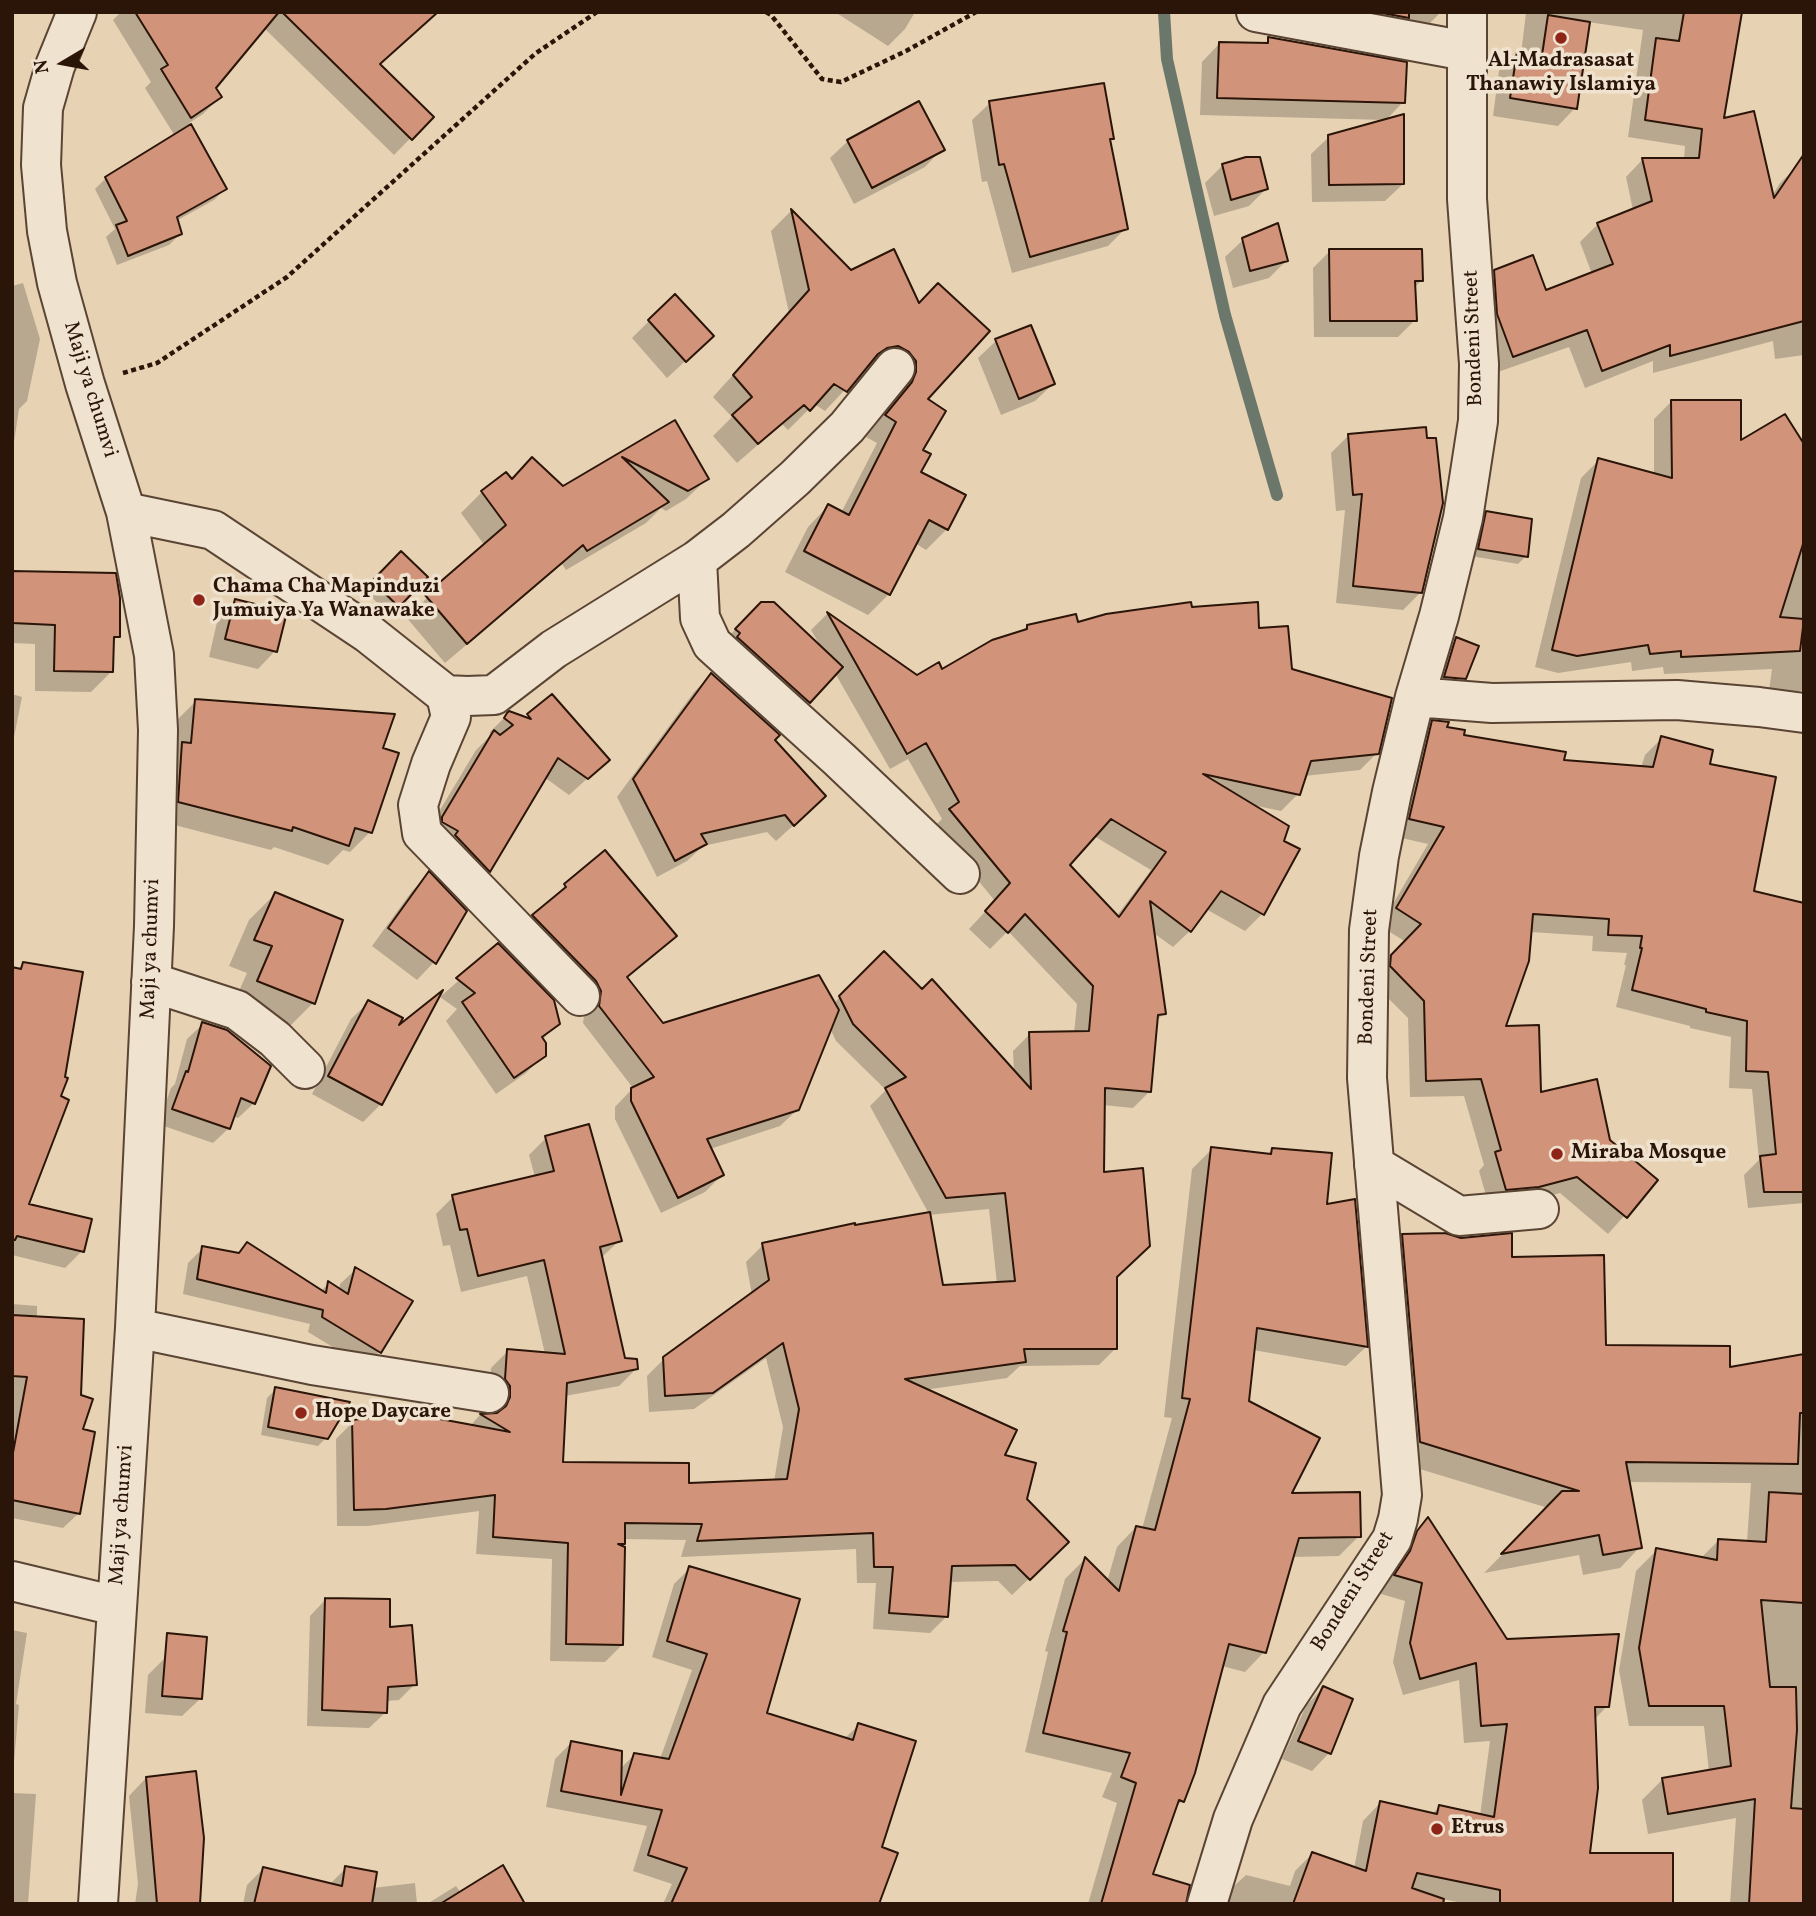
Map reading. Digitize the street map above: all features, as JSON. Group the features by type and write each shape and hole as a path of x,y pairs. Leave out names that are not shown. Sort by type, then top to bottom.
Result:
{"street":[{"name":"Maji ya chumvi","path":"77,12 55,66 43,108 41,165 47,231 57,283 85,384 126,512 154,655 158,730 151,982 135,1328 99,1904"},
{"path":"1256,12 1466,51"},
{"name":"Bondeni Street","path":"1207,1904 1233,1819 1282,1706 1392,1539 1402,1495 1367,1077 1369,930 1379,856 1392,792 1463,518 1478,421 1479,364 1467,199 1466,12"},
{"path":"126,512 213,530 369,634 446,695 494,695 554,649 697,560 736,530 847,427 895,368"},
{"path":"697,560 700,618 712,644 960,874"},
{"path":"446,695 451,718 431,764 418,805 422,833 580,996"},
{"path":"1415,697 1492,702 1677,700 1804,713"},
{"path":"151,982 237,1010 275,1039 305,1069"},
{"path":"1374,1165 1458,1216 1539,1209"},
{"path":"135,1328 312,1365 489,1393"},
{"path":"12,1581 116,1606"}],"path":[{"path":"85,384 157,363 287,277 536,52 597,12"},
{"path":"766,12 822,79 841,82 906,51 976,12"}],"building":[{"path":"135,12 279,12 216,88 222,97 191,118 161,69 168,65"},
{"path":"282,12 438,12 380,64 434,117 412,140"},
{"path":"1377,12 1409,12 1409,18"},
{"path":"1684,12 1742,12 1724,118 1754,111 1774,198 1804,154 1804,321 1670,356 1670,345 1602,371 1587,330 1513,357 1497,314 1494,270 1533,255 1546,290 1613,264 1597,223 1652,201 1642,158 1699,158 1702,129 1645,120 1656,38 1679,41"},
{"path":"1548,15 1590,22 1577,109 1510,98 1517,52 1542,55"},
{"path":"1268,37 1407,62 1405,103 1217,98 1219,42 1268,43"},
{"path":"1104,83 1114,139 1110,139 1128,229 1030,257 1004,164 999,165 989,101"},
{"path":"919,101 945,150 872,188 847,140"},
{"path":"1404,114 1404,184 1329,185 1328,135"},
{"path":"191,124 227,189 177,217 182,234 128,256 116,225 127,221 105,177"},
{"path":"1246,157 1260,157 1268,189 1231,200 1222,164"},
{"path":"791,209 851,270 894,249 919,303 938,283 990,331 928,399 946,411 923,450 931,454 921,472 966,495 948,530 929,520 890,595 804,551 828,504 849,515 896,422 885,415 912,382 916,372 916,361 909,352 898,346 887,348 878,354 847,392 834,384 810,411 804,405 758,444 732,415 752,397 733,375 809,290"},
{"path":"1278,223 1288,261 1250,271 1242,238"},
{"path":"1329,249 1422,249 1423,281 1415,281 1417,321 1330,321"},
{"path":"675,294 714,336 686,362 648,320"},
{"path":"1031,325 1055,384 1019,399 995,339"},
{"path":"1671,400 1741,400 1741,440 1785,414 1804,444 1804,541 1780,617 1804,619 1800,651 1681,657 1681,651 1650,654 1648,645 1577,656 1552,650 1598,458 1672,478"},
{"path":"675,420 709,479 688,491 622,457 669,502 587,551 583,545 467,644 425,595 506,525 481,491 506,472 512,479 532,457 563,486"},
{"path":"1426,427 1427,438 1436,438 1443,503 1422,593 1353,586 1362,494 1353,495 1348,434"},
{"path":"1486,511 1532,519 1528,557 1478,549"},
{"path":"401,551 428,577 399,607 372,581"},
{"path":"12,571 116,573 120,598 120,637 114,637 113,672 54,671 55,625 12,623"},
{"path":"235,599 287,612 277,652 225,639"},
{"path":"761,602 774,602 843,667 810,703 737,637 740,633 735,629"},
{"path":"1191,602 1192,607 1258,602 1259,628 1288,626 1292,669 1392,698 1379,754 1311,761 1300,795 1203,774 1289,826 1284,841 1300,849 1264,915 1221,891 1191,932 1150,901 1166,1014 1158,1015 1151,1092 1105,1088 1104,1172 1143,1168 1150,1246 1117,1277 1117,1349 1024,1349 1026,1362 905,1379 1017,1430 1005,1455 1036,1463 1027,1499 1069,1542 1030,1580 1015,1565 952,1566 948,1617 889,1613 893,1567 874,1567 873,1533 697,1541 702,1524 625,1523 625,1544 618,1544 625,1547 623,1645 566,1644 568,1543 493,1537 495,1495 386,1509 354,1510 352,1420 408,1413 510,1432 480,1414 497,1413 506,1406 510,1397 510,1386 505,1379 507,1349 565,1354 544,1260 478,1276 467,1229 460,1230 452,1195 554,1171 545,1136 589,1124 622,1241 600,1247 625,1358 637,1359 638,1369 567,1383 563,1462 689,1463 689,1483 787,1479 799,1409 783,1343 713,1393 665,1396 663,1357 769,1280 762,1243 855,1223 930,1212 943,1285 1015,1281 1005,1193 946,1198 885,1088 906,1077 853,1024 839,996 884,951 922,989 932,979 1031,1089 1029,1032 1089,1031 1093,986 1025,914 1008,933 985,911 1010,883 949,809 959,802 926,743 907,754 827,612 917,675 939,662 942,669 992,640 1027,629 1027,625 1076,614 1078,622 1106,614","holes":["1111,819 1166,852 1119,917 1070,865"]},
{"path":"1456,637 1479,646 1466,679 1444,677"},
{"path":"711,673 780,735 775,740 826,796 794,826 785,815 701,834 707,844 675,861 633,779"},
{"path":"552,694 610,760 588,779 558,758 490,872 455,835 458,831 442,822 442,817 494,730 500,735 513,725 504,718 507,713 509,711 531,719 527,714"},
{"path":"195,699 395,714 383,748 399,753 372,833 355,828 349,846 293,827 292,831 178,802 182,742 191,743"},
{"path":"1432,720 1449,722 1447,727 1465,730 1464,735 1566,752 1564,760 1653,767 1661,736 1713,750 1710,764 1776,777 1754,891 1804,903 1804,1192 1764,1192 1760,1156 1776,1154 1768,1072 1746,1071 1747,1021 1632,990 1642,948 1642,936 1608,935 1609,919 1533,914 1529,961 1506,1026 1539,1025 1541,1092 1597,1079 1610,1140 1658,1180 1627,1218 1577,1177 1539,1187 1506,1190 1495,1152 1501,1150 1481,1079 1426,1081 1424,1001 1390,966 1391,955 1421,924 1396,908 1444,827 1409,819"},
{"path":"605,850 677,936 627,977 663,1023 819,975 839,1010 799,1110 707,1139 724,1175 678,1198 631,1101 631,1088 654,1077 599,1006 601,991 596,981 532,915"},
{"path":"429,871 467,911 436,964 388,928"},
{"path":"275,892 343,920 315,1004 257,981 272,946 254,940"},
{"path":"498,943 554,1000 560,1024 542,1037 546,1043 546,1056 514,1078 462,1002 475,993 456,978"},
{"path":"23,962 83,972 65,1077 68,1078 61,1096 69,1100 29,1204 92,1219 84,1252 17,1236 12,1240 12,967 21,969"},
{"path":"443,990 382,1105 328,1076 368,1000 403,1018 399,1025"},
{"path":"202,1022 227,1030 271,1066 255,1104 241,1098 230,1129 172,1109 186,1071 188,1072"},
{"path":"1211,1147 1271,1154 1272,1148 1332,1153 1327,1204 1355,1199 1368,1347 1257,1328 1249,1401 1320,1438 1292,1493 1360,1492 1361,1537 1299,1538 1266,1653 1229,1644 1195,1773 1184,1802 1179,1800 1153,1874 1190,1885 1186,1904 1101,1904 1136,1783 1121,1777 1130,1753 1043,1733 1067,1632 1063,1631 1085,1557 1119,1591 1136,1526 1155,1530 1190,1399 1182,1398"},
{"path":"1445,1233 1461,1238 1512,1233 1512,1257 1604,1255 1606,1345 1730,1346 1730,1367 1804,1354 1804,1413 1800,1413 1798,1464 1626,1462 1642,1548 1603,1555 1599,1535 1501,1554 1562,1491 1579,1491 1420,1442 1402,1234"},
{"path":"247,1242 326,1293 328,1281 348,1294 355,1267 413,1301 381,1353 322,1317 323,1310 197,1279 202,1246 239,1253"},
{"path":"12,1315 84,1319 81,1395 93,1399 83,1429 95,1432 80,1514 12,1500 12,1458 27,1377 12,1376"},
{"path":"275,1387 350,1402 328,1439 268,1427"},
{"path":"1769,1492 1804,1494 1804,1603 1761,1600 1770,1687 1796,1687 1797,1730 1791,1808 1804,1809 1804,1904 1749,1904 1755,1799 1668,1814 1662,1778 1731,1766 1724,1706 1649,1706 1639,1648 1656,1548 1717,1560 1718,1539 1766,1542"},
{"path":"1428,1517 1507,1639 1619,1634 1609,1707 1595,1707 1598,1788 1590,1853 1673,1853 1673,1904 1500,1904 1500,1890 1417,1873 1412,1888 1444,1899 1443,1904 1293,1904 1312,1852 1366,1871 1380,1801 1437,1814 1439,1805 1494,1817 1507,1724 1481,1726 1476,1663 1420,1679 1410,1643 1422,1583 1394,1575 1410,1551 1417,1531"},
{"path":"689,1566 800,1599 767,1713 853,1740 858,1723 916,1741 882,1847 898,1853 879,1904 671,1904 687,1868 648,1855 662,1810 561,1791 571,1741 622,1751 621,1795 634,1753 669,1759 707,1654 667,1641"},
{"path":"325,1598 390,1599 390,1627 412,1625 417,1685 388,1687 387,1713 322,1710"},
{"path":"167,1633 207,1637 202,1699 162,1696"},
{"path":"1323,1686 1353,1699 1331,1754 1298,1741"},
{"path":"196,1771 204,1838 200,1904 157,1904 146,1777"},
{"path":"503,1865 525,1904 440,1904"},
{"path":"345,1866 377,1872 372,1904 254,1904 263,1867 342,1886"}],"waterway":[{"path":"1164,12 1167,59 1225,315 1277,495"}],"place":[{"name":"Al-Madrasasat Thanawiy Islamiya","path":"1561,38"},
{"name":"Chama Cha Mapinduzi Jumuiya Ya Wanawake","path":"199,600"},
{"name":"Miraba Mosque","path":"1557,1154"},
{"name":"Hope Daycare","path":"301,1413"},
{"name":"Etrus","path":"1437,1829"}]}
